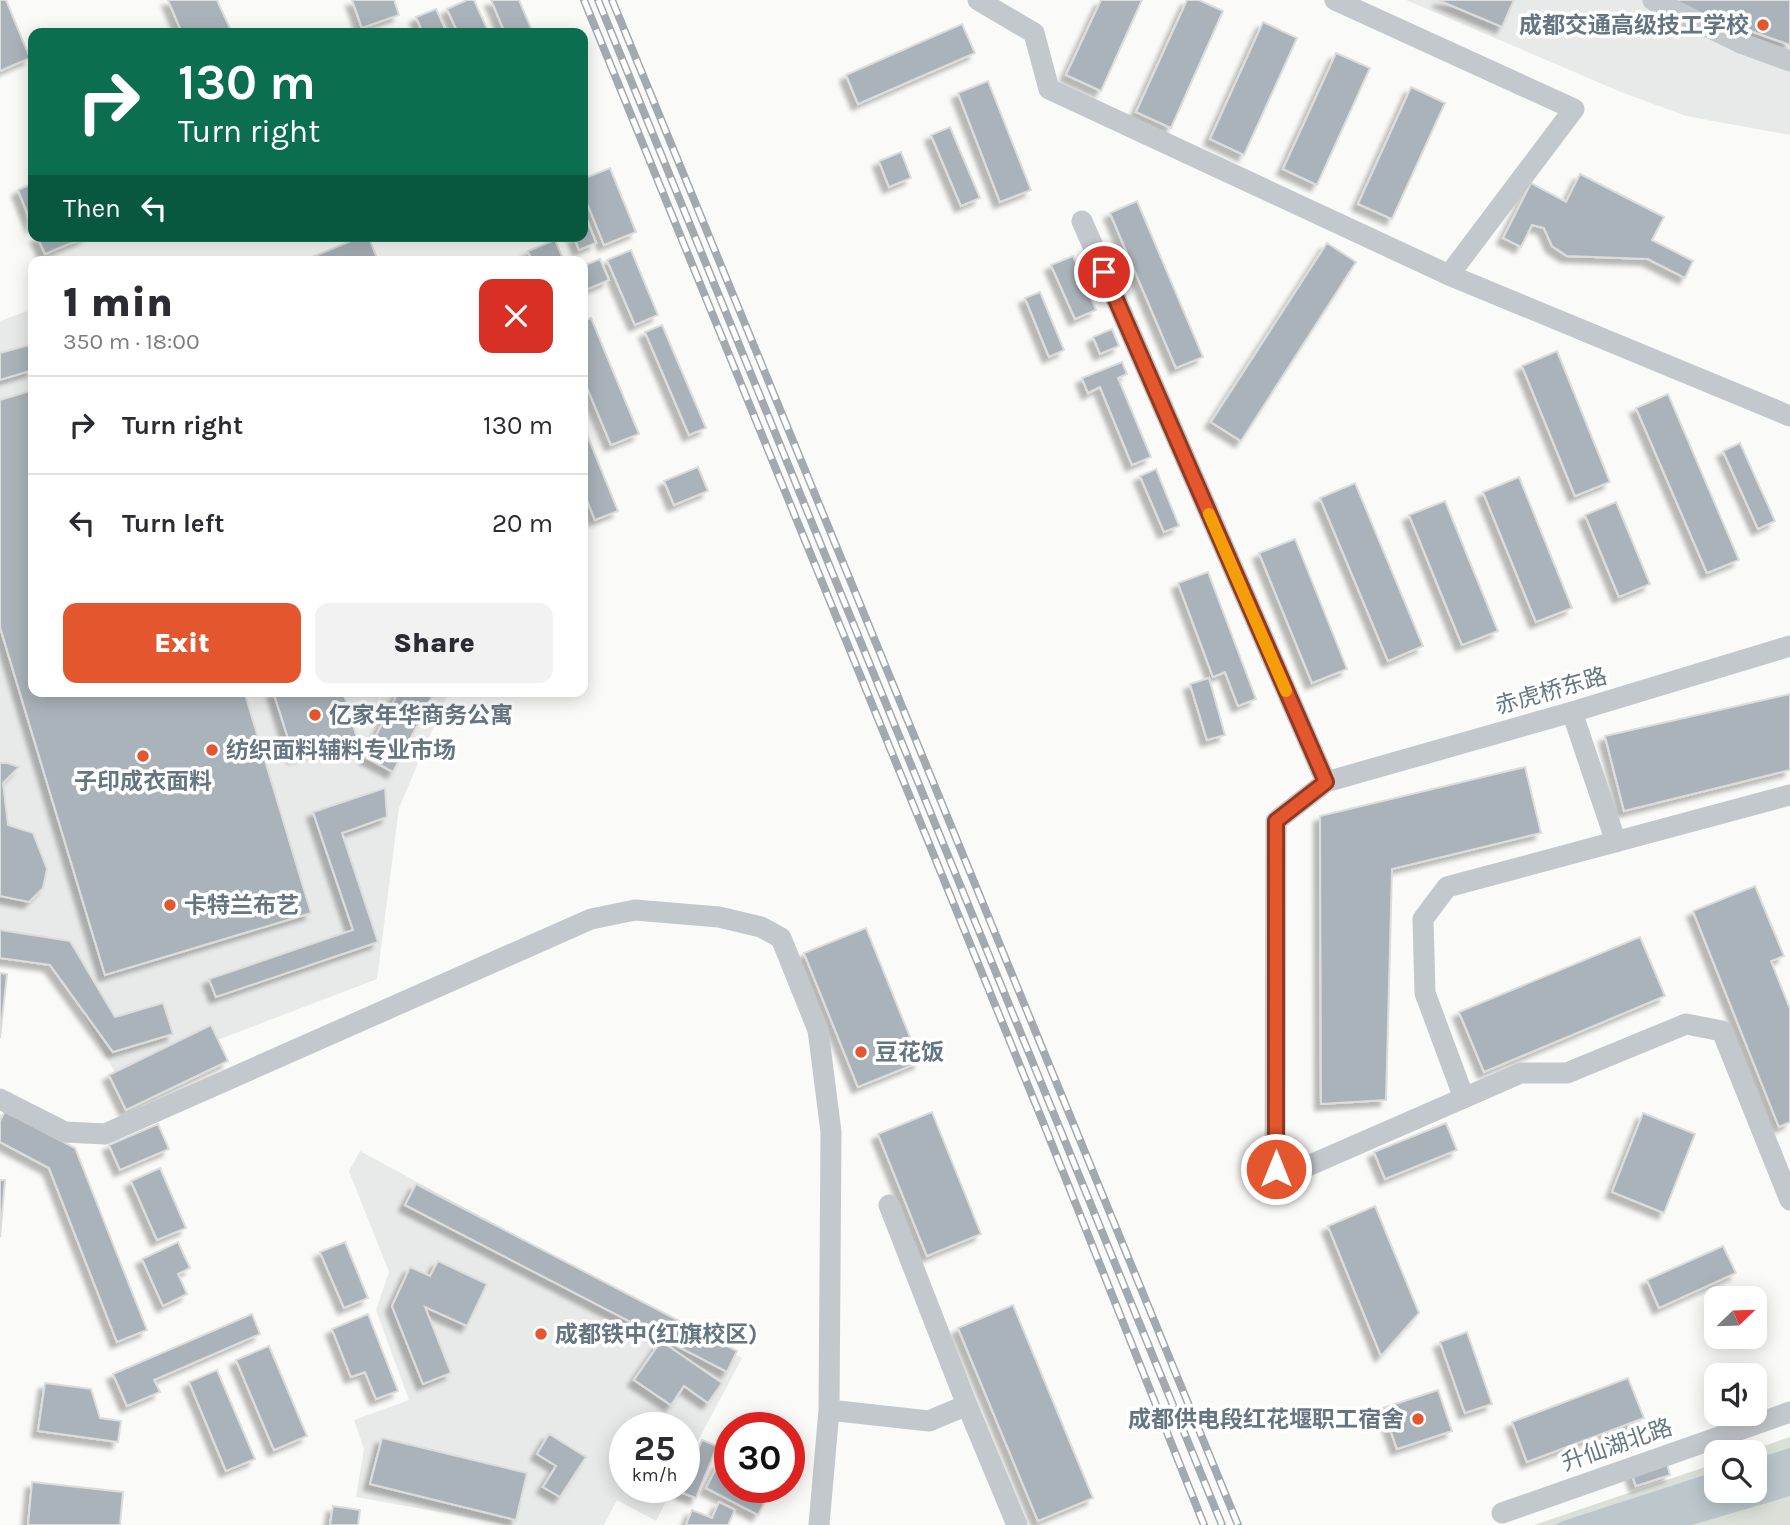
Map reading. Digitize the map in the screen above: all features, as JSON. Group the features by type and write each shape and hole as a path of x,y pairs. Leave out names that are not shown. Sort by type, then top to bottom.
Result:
{"street":[{"path":"978,0 1034,33 1049,89 1449,275 1790,416"},
{"path":"1335,0 1574,109 1449,275"},
{"path":"1653,0 1743,44 1790,61"},
{"path":"1082,221 1326,782 1276,821 1276,1169 1301,1169 1521,1073 1567,1073 1686,1024 1722,1031 1790,1200"},
{"name":"赤虎桥东路","path":"1326,782 1790,646"},
{"path":"1572,712 1616,842"},
{"path":"1464,1098 1425,993 1423,919 1447,887 1790,795"},
{"path":"0,1099 65,1132 104,1134 591,919 635,910 719,917 761,927 780,938 818,1030 831,1132 829,1410 819,1525"},
{"path":"889,1205 1017,1525"},
{"path":"829,1410 929,1421 967,1405"},
{"name":"升仙湖北路","path":"1502,1513 1790,1412"}],"shaded area":[{"path":"1406,0 1790,0 1790,135 1686,116 1621,92"},
{"name":"纺织面料辅料专业市场","path":"28,311 28,697 446,697 399,808 377,979 118,1078 50,952 0,940 0,321"},
{"name":"成都铁中(红旗校区)","path":"360,1151 742,1358 700,1437 700,1412 609,1412 609,1503 615,1503 604,1525 510,1525 356,1497 364,1449 354,1420 409,1400 376,1310 389,1272 349,1171"},
{"path":"1790,1437 1790,1525 1534,1525 1704,1467 1704,1503 1767,1503 1767,1445"},
{"path":"1790,1448 1790,1496 1767,1503 1767,1455"},
{"path":"1704,1475 1704,1503 1766,1503 1692,1525 1555,1525"},
{"name":"成都铁中(红旗校区)","path":"623,1503 665,1503 656,1521"}],"building":[{"path":"0,0 6,0 28,59 0,71"},
{"path":"168,0 217,0 230,28 180,28"},
{"path":"352,0 394,0 399,15 362,28"},
{"path":"467,0 474,0 487,28 456,28 447,9"},
{"path":"491,0 519,0 531,28 503,28"},
{"path":"1101,0 1142,0 1101,91 1066,75"},
{"path":"1187,0 1199,0 1223,11 1171,128 1136,112"},
{"path":"1438,0 1514,0 1502,27"},
{"name":"成都交通高级技工学校","path":"1672,0 1790,0 1790,45 1680,6"},
{"path":"436,9 445,28 421,28 416,17"},
{"path":"1263,22 1297,38 1244,155 1210,139"},
{"path":"962,24 975,53 858,104 846,75"},
{"path":"1336,53 1370,68 1317,185 1283,169"},
{"path":"988,81 1031,190 1000,202 958,93"},
{"path":"1411,87 1445,103 1392,219 1358,204"},
{"path":"950,127 980,198 961,206 931,135"},
{"path":"901,152 911,178 889,187 879,161"},
{"path":"610,168 636,232 604,245 588,205 588,177"},
{"path":"1580,174 1664,217 1652,240 1693,261 1685,278 1648,259 1567,256 1552,246 1544,228 1532,225 1521,247 1503,238 1531,183 1566,202"},
{"path":"28,185 28,215 18,190"},
{"path":"1137,201 1203,357 1176,368 1110,213"},
{"path":"588,223 596,243 579,250 576,242 588,242"},
{"path":"40,242 74,242 45,254"},
{"path":"349,242 370,242 376,256 315,256"},
{"path":"556,242 562,256 530,256 528,251"},
{"path":"1327,243 1356,262 1241,441 1211,422"},
{"path":"631,250 658,315 635,325 607,260"},
{"path":"1073,256 1096,310 1075,319 1051,265"},
{"path":"600,259 609,280 588,289 588,264"},
{"path":"1040,292 1064,350 1049,357 1025,298"},
{"path":"591,318 639,434 611,445 588,390 588,319"},
{"path":"662,325 706,428 689,435 645,332"},
{"path":"1112,329 1119,346 1100,354 1093,337"},
{"path":"28,345 28,372 0,380 0,353"},
{"path":"1557,351 1610,482 1575,496 1522,366"},
{"path":"1122,362 1127,374 1118,378 1151,457 1132,465 1100,387 1088,393 1082,378"},
{"path":"28,392 28,697 246,697 311,913 105,975 0,627 0,400"},
{"path":"1668,394 1739,560 1707,573 1636,408"},
{"path":"588,437 618,511 595,520 588,502"},
{"path":"1740,443 1775,521 1758,529 1723,451"},
{"path":"698,467 708,491 674,505 664,481"},
{"path":"1156,469 1179,526 1164,532 1140,476"},
{"path":"1519,477 1572,608 1536,622 1483,492"},
{"path":"1355,483 1423,646 1388,661 1320,498"},
{"path":"1445,501 1498,631 1462,645 1409,515"},
{"path":"1616,502 1650,584 1619,597 1585,515"},
{"path":"1295,539 1347,669 1312,683 1259,553"},
{"path":"1208,572 1256,699 1238,706 1225,672 1213,677 1178,583"},
{"path":"1209,678 1225,735 1207,740 1190,684"},
{"path":"1790,694 1790,770 1624,811 1605,736"},
{"name":"亿家年华商务公寓","path":"275,697 345,697 357,738 294,757"},
{"path":"396,697 432,697 393,772 365,757"},
{"path":"0,763 19,767 3,783 8,825 33,833 47,869 43,888 29,902 0,896"},
{"path":"1525,767 1541,833 1392,869 1386,1100 1321,1104 1320,816"},
{"path":"385,788 387,817 342,833 378,942 216,997 209,979 353,930 313,812"},
{"path":"1755,886 1784,956 1771,961 1790,1009 1790,1122 1779,1127 1693,911"},
{"path":"866,928 920,1062 858,1087 804,953"},
{"path":"0,930 70,941 115,1017 163,1003 173,1034 113,1052 50,965 0,958"},
{"path":"1640,937 1665,996 1484,1072 1459,1012"},
{"path":"0,973 7,974 0,1038"},
{"path":"211,1025 228,1061 126,1110 109,1075"},
{"path":"5,1111 75,1148 147,1330 117,1342 49,1168 0,1142 0,1121"},
{"path":"932,1112 981,1234 927,1256 878,1134"},
{"path":"1643,1113 1695,1134 1664,1213 1612,1192"},
{"path":"1446,1123 1457,1150 1385,1179 1374,1152"},
{"path":"158,1124 169,1149 120,1170 109,1145"},
{"path":"160,1168 186,1228 157,1240 131,1181"},
{"path":"0,1180 5,1180 0,1237"},
{"path":"416,1184 737,1351 727,1372 405,1205"},
{"path":"1375,1206 1419,1313 1381,1356 1328,1226"},
{"path":"178,1242 190,1268 178,1274 187,1294 163,1306 142,1259"},
{"path":"345,1242 368,1298 344,1308 320,1252"},
{"path":"1723,1246 1736,1273 1659,1308 1647,1280"},
{"path":"438,1261 487,1284 467,1326 425,1307 451,1373 423,1384 392,1306 410,1267 430,1276"},
{"path":"1013,1305 1093,1498 1038,1521 958,1328"},
{"path":"252,1314 260,1334 154,1380 160,1392 127,1406 113,1374"},
{"path":"368,1314 398,1391 376,1399 365,1372 351,1377 332,1329"},
{"path":"1467,1332 1492,1404 1465,1413 1440,1342"},
{"path":"661,1341 722,1383 708,1403 684,1386 671,1405 634,1380"},
{"path":"269,1346 307,1436 274,1450 236,1360"},
{"path":"217,1370 255,1459 226,1471 189,1382"},
{"path":"1628,1378 1644,1418 1527,1462 1512,1422"},
{"path":"45,1383 91,1389 100,1418 121,1421 118,1442 38,1431"},
{"name":"成都供电段红花堰职工宿舍","path":"1438,1390 1452,1431 1397,1449 1383,1408"},
{"path":"549,1434 586,1457 560,1497 543,1487 556,1466 537,1454"},
{"path":"382,1438 527,1473 516,1520 370,1484"},
{"path":"702,1440 714,1445 714,1453 700,1488"},
{"path":"1666,1460 1670,1475 1636,1486 1631,1472"},
{"path":"714,1473 714,1492 706,1488"},
{"path":"32,1482 123,1492 120,1525 28,1525"},
{"path":"719,1503 735,1510 728,1525 686,1525 692,1510 712,1518"},
{"path":"735,1503 764,1503 758,1515"},
{"path":"333,1506 360,1510 358,1525 330,1525"}],"railway":[{"path":"584,0 1045,1127 1204,1525"},
{"path":"598,0 1222,1525"},
{"path":"612,0 1238,1525"}],"slow traffic":[{"path":"1209,514 1286,691"}],"place":[{"name":"成都交通高级技工学校","path":"1763,25"},
{"name":"亿家年华商务公寓","path":"315,715"},
{"name":"纺织面料辅料专业市场","path":"212,750"},
{"name":"子印成衣面料","path":"143,756"},
{"name":"卡特兰布艺","path":"170,905"},
{"name":"豆花饭","path":"861,1052"},
{"name":"成都铁中(红旗校区)","path":"541,1334"},
{"name":"成都供电段红花堰职工宿舍","path":"1418,1419"}],"route":[{"path":"1104,272 1326,782 1276,821 1276,1169"}]}
